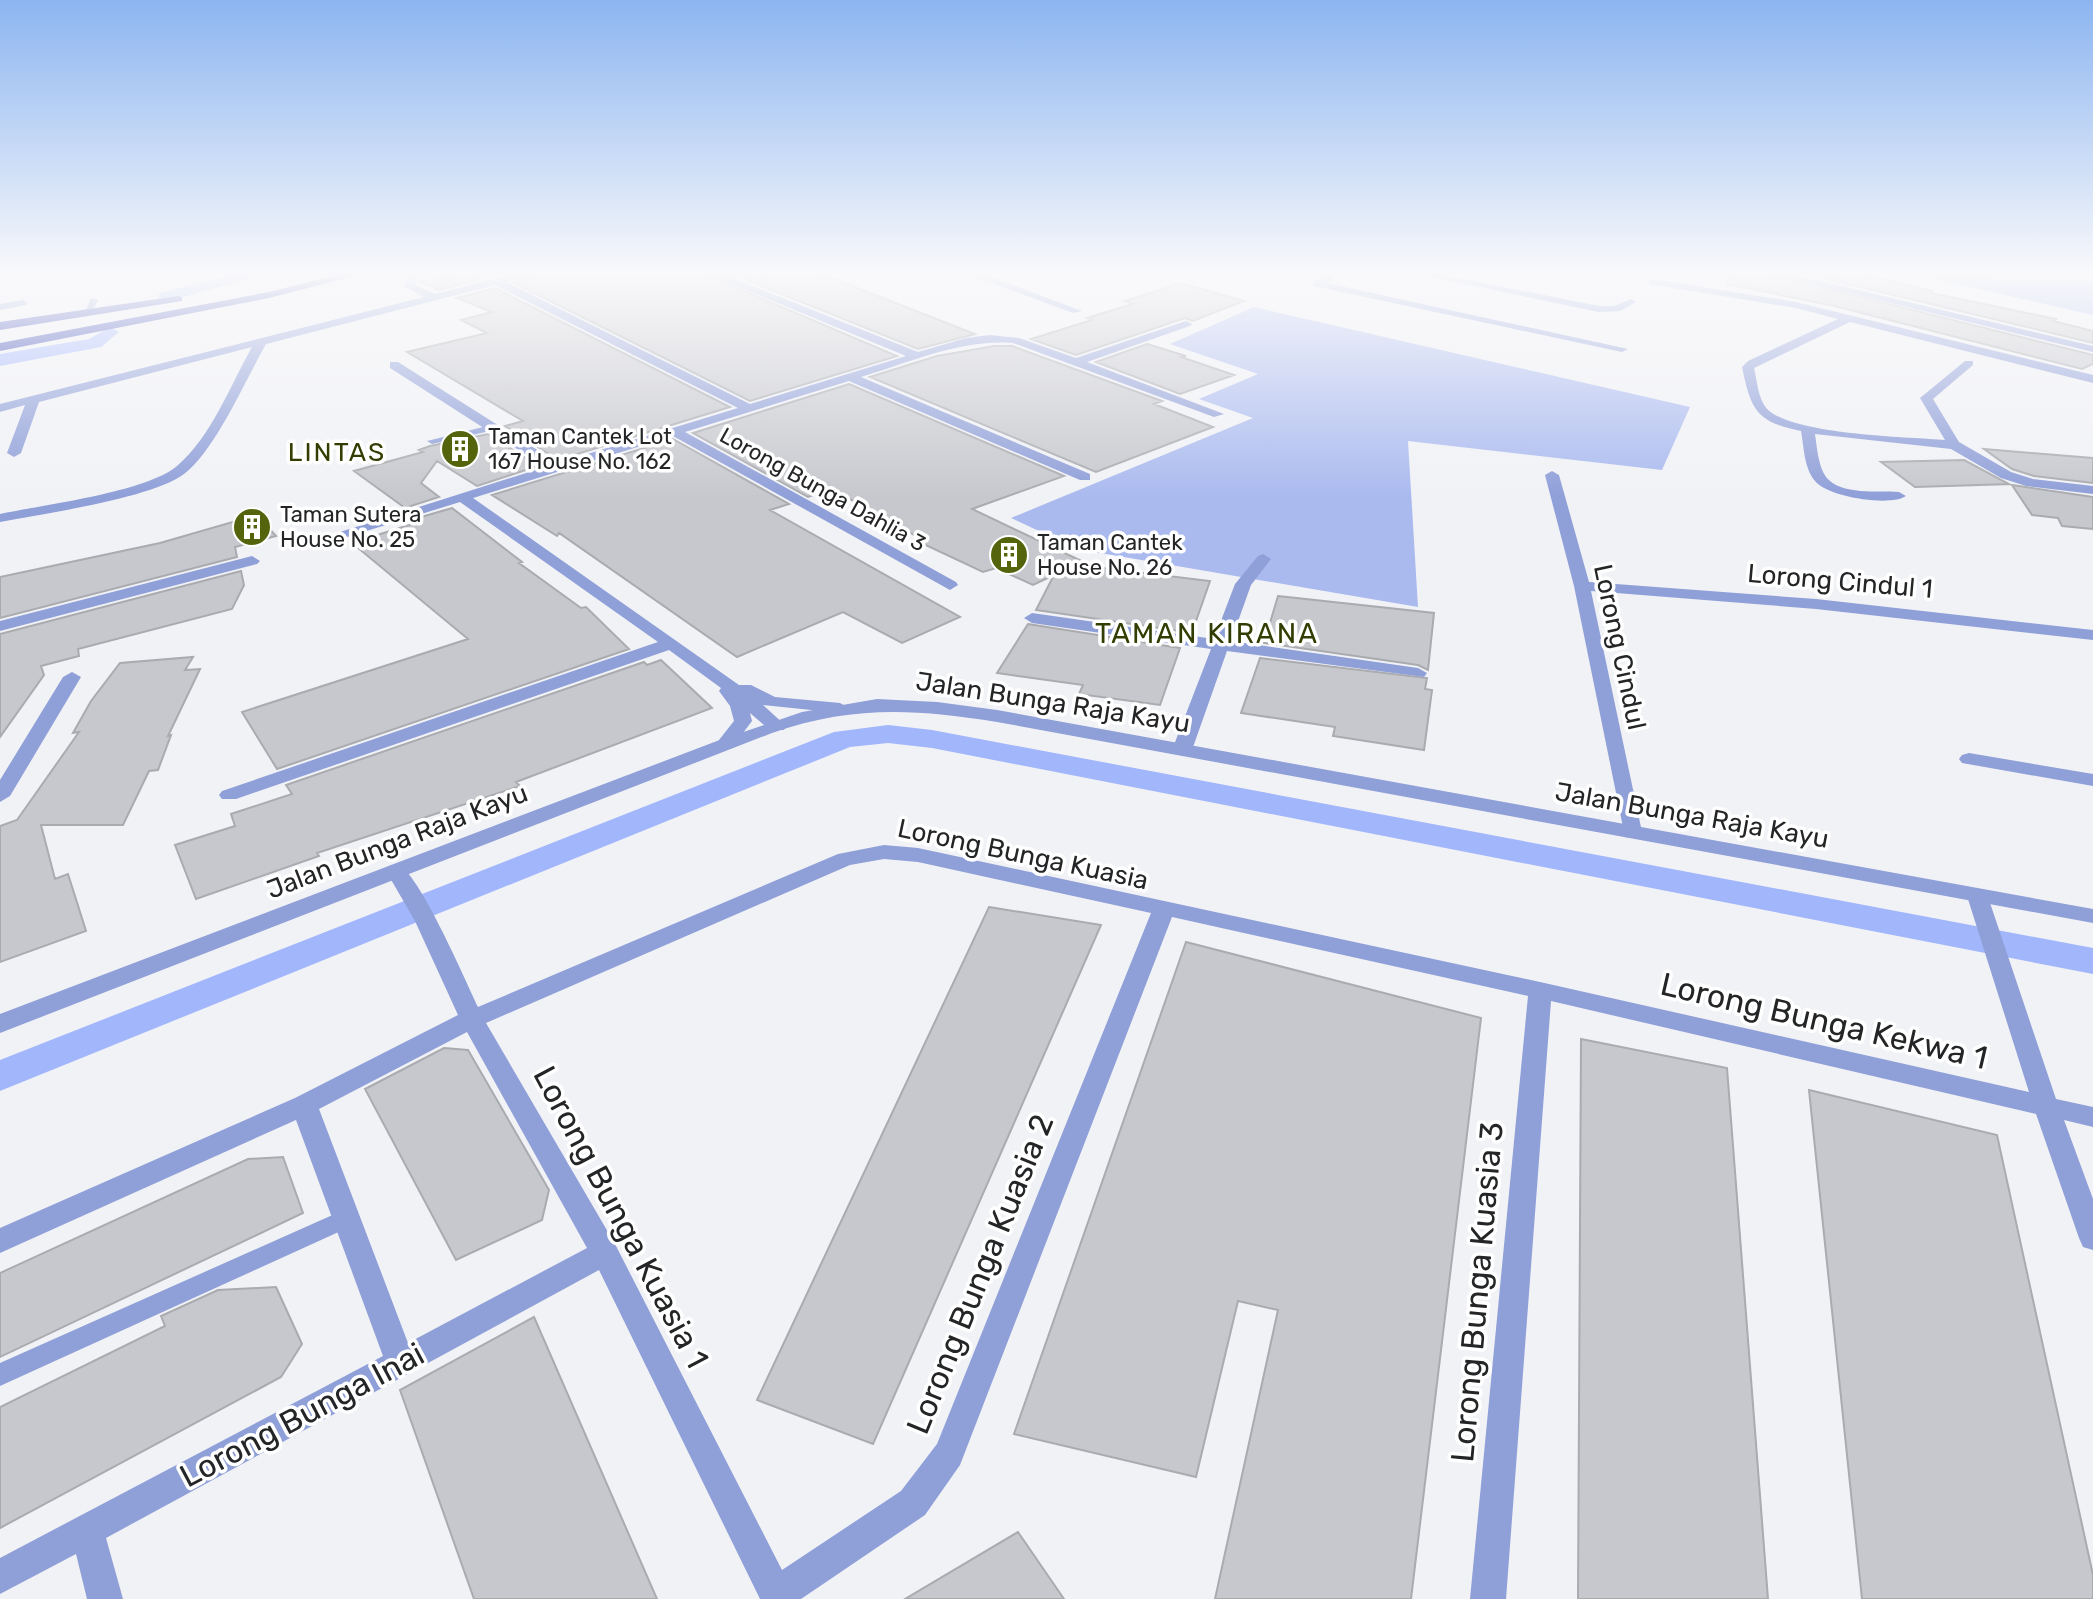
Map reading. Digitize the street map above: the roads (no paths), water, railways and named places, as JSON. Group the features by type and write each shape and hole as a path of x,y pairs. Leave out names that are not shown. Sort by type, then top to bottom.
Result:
{"street":[{"path":"0,408 239,348"},
{"path":"0,518 137,487 177,474 194,455 258,348"},
{"path":"628,348 748,408"},
{"path":"896,348 917,356"},
{"path":"326,539 944,348"},
{"path":"1036,348 1218,414"},
{"path":"1076,362 1118,348"},
{"path":"1616,348 1622,349"},
{"path":"1788,348 1748,367 1760,410 1769,417 1807,430 1954,445 2017,480 2093,490"},
{"path":"1967,348 2093,379"},
{"path":"1954,445 1926,398 1969,363"},
{"path":"394,365 556,468"},
{"path":"850,377 1085,477"},
{"path":"14,453 33,400"},
{"path":"1807,430 1818,474 1826,484 1844,491 1899,496"},
{"name":"Lorong Bunga Dahlia 3","path":"675,432 950,585"},
{"name":"Lorong Cindul","path":"1552,475 1582,586 1632,832"},
{"path":"462,497 716,675 777,726"},
{"path":"1182,750 1243,584 1263,559"},
{"path":"0,626 252,561"},
{"name":"Lorong Cindul 1","path":"1582,586 1832,605 2093,635"},
{"path":"1032,618 1418,673"},
{"path":"229,795 670,644"},
{"path":"716,675 771,702 840,708"},
{"path":"716,675 739,706 743,721 724,745"},
{"path":"0,796 72,677"},
{"name":"Jalan Bunga Raja Kayu","path":"0,1024 724,745 840,708 906,705 948,708 2093,916"},
{"path":"1969,759 2093,780"},
{"name":"Lorong Bunga Kuasia","path":"0,1241 304,1105 472,1019 845,859 884,852 918,855 1163,911 1540,990"},
{"name":"Lorong Bunga Kuasia 1","path":"397,871 426,921 472,1019 605,1253 777,1597"},
{"path":"1978,896 2046,1106 2093,1238"},
{"name":"Lorong Bunga Kuasia 2","path":"777,1597 913,1503 949,1454 1163,911"},
{"name":"Lorong Bunga Kekwa 1","path":"1540,990 2093,1117"},
{"name":"Lorong Bunga Kuasia 3","path":"1488,1599 1540,990"},
{"path":"304,1105 400,1362"},
{"name":"Lorong Bunga Inai","path":"0,1577 605,1253"},
{"path":"87,1529 105,1599"}],"lane":[{"path":"432,441 495,427"},
{"path":"0,1375 346,1218"}],"waterway":[{"path":"0,360 69,348"},
{"path":"0,1076 845,738 888,734 932,739 2093,961"}],"place":[{"name":"Taman Cantek Lot 167 House No. 162","path":"460,449"},
{"name":"Taman Sutera House No. 25","path":"252,527"},
{"name":"Taman Cantek House No. 26","path":"1009,555"}],"district":[{"name":"LINTAS","path":"337,452"},
{"name":"TAMAN KIRANA","path":"1207,633"}]}
